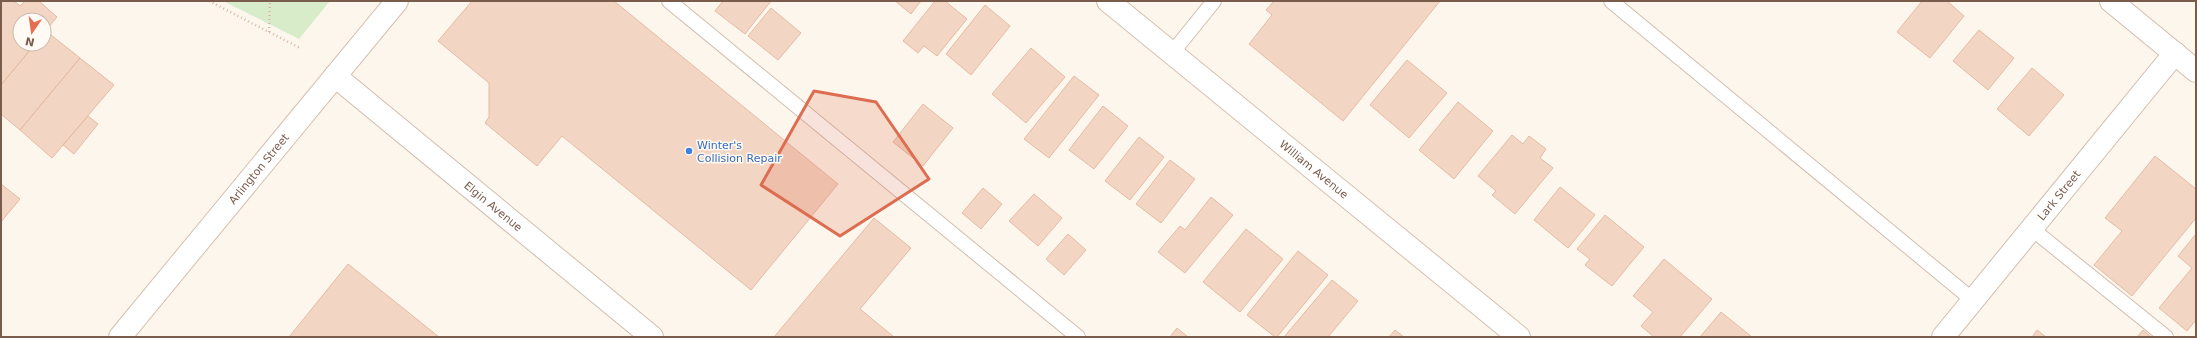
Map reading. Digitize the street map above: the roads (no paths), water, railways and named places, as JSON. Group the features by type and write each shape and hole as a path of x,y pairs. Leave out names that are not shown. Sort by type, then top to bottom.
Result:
{"main road":[{"name":"Arlington Street","path":"120,337 396,1"},
{"name":"William Avenue","path":"1108,1 1519,337"},
{"path":"2111,1 2196,71"},
{"name":"Lark Street","path":"1943,337 2175,53"},
{"name":"Elgin Avenue","path":"335,76 652,337"}],"lane":[{"path":"669,1 1078,337"},
{"path":"1172,53 1214,1"},
{"path":"1611,1 1974,300"},
{"path":"2032,229 2166,337"}],"place":[{"name":"Winter's Collision Repair","path":"689,151"}]}
